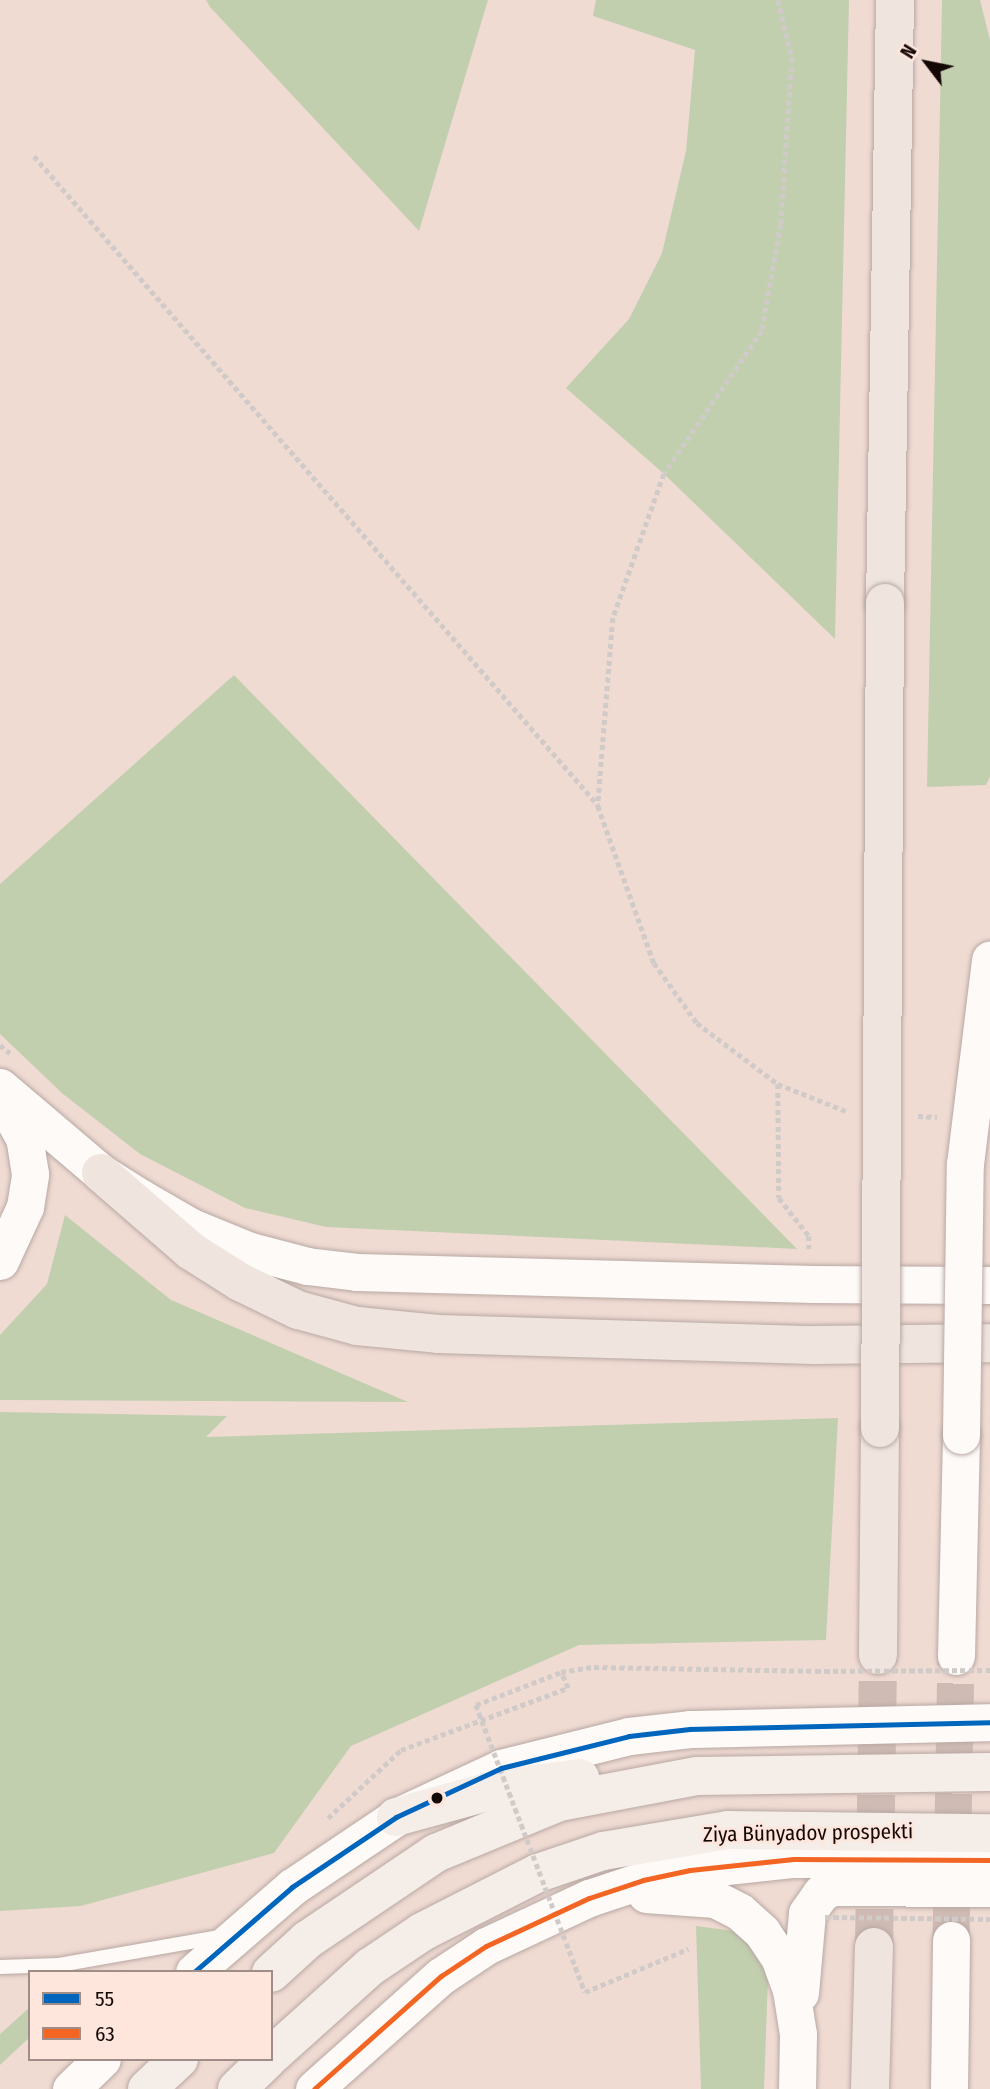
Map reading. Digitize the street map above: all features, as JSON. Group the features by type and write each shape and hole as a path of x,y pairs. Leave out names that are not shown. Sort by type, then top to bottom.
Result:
{"highway":[{"path":"878,1655 885,603 895,0"},
{"path":"101,1173 163,1229 240,1282 298,1310 357,1326 438,1334 785,1344 990,1343"},
{"path":"870,2089 874,1947"}],"main road":[{"path":"956,1656 965,1164 990,960"},
{"path":"9,1074 101,1173 191,1227 250,1251 307,1266 357,1272 758,1283 990,1285"},
{"path":"0,1094 13,1112 24,1138 30,1174 25,1207 0,1261"},
{"path":"196,1970 292,1887 396,1817 501,1768 629,1736 690,1729 990,1723"},
{"path":"396,1817 498,1789 565,1779 794,1771 990,1772"},
{"path":"273,1971 307,1940 376,1890 501,1823 559,1802 697,1776"},
{"name":"Ziya Bünyadov prospekti","path":"278,2050 370,1967 456,1912 538,1873 603,1851 728,1830 990,1833"},
{"name":"Ziya Bünyadov prospekti","path":"314,2089 441,1976 486,1946 589,1898 643,1880 741,1863 826,1858 990,1860"},
{"path":"797,2089 804,1926 821,1893 844,1885 990,1888"},
{"path":"589,1898 687,1894 715,1899 740,1912 779,1958 791,1990 798,2034"},
{"path":"949,2089 951,1940"},
{"path":"71,2089 100,2061"},
{"path":"90,2089 113,2061"},
{"path":"147,2089 177,2061"},
{"name":"Ziya Bünyadov prospekti","path":"237,2089 266,2061"},
{"path":"251,2089 270,2061"}],"lane":[{"path":"0,1967 18,1968 235,1935"},
{"path":"0,1961 18,1968"}],"path":[{"path":"598,806 613,618 664,474 762,331 781,224 792,58 778,0"},
{"path":"34,156 598,806 654,963 697,1023 778,1084 859,1112"},
{"path":"0,1045 9,1074"},
{"path":"778,1084 779,1198 809,1236 808,1258"},
{"path":"911,1115 951,1118"},
{"path":"816,1671 990,1670"},
{"path":"561,1672 476,1705 585,1992 688,1948"},
{"path":"825,1917 990,1919"}],"green space":[{"path":"206,0 488,0 419,231 210,7"},
{"path":"596,0 849,0 835,639 664,474 566,388 629,319 662,253 686,151 695,50 593,16"},
{"path":"942,0 980,0 990,40 990,777 986,785 927,787"},
{"path":"234,675 797,1249 326,1227 245,1208 140,1154 63,1094 0,1034 0,884"},
{"path":"65,1215 171,1300 408,1402 0,1400 0,1335 47,1284"},
{"path":"0,1412 227,1416 206,1437 838,1418 826,1640 579,1645 351,1746 274,1853 81,1906 0,1911"},
{"path":"696,1926 742,1932 760,1949 768,1978 764,2089 701,2089"},
{"path":"28,2009 28,2039 0,2065 0,2034"}],"tunnel":[{"path":"874,1947 878,1655"},
{"path":"951,1940 956,1656"}],"transit line":[{"name":"55","path":"196,1970 292,1887 396,1817 501,1768 629,1736 690,1729 990,1722"},
{"name":"63","path":"314,2089 441,1976 486,1946 589,1898 643,1880 690,1870 793,1859 990,1860"}]}
